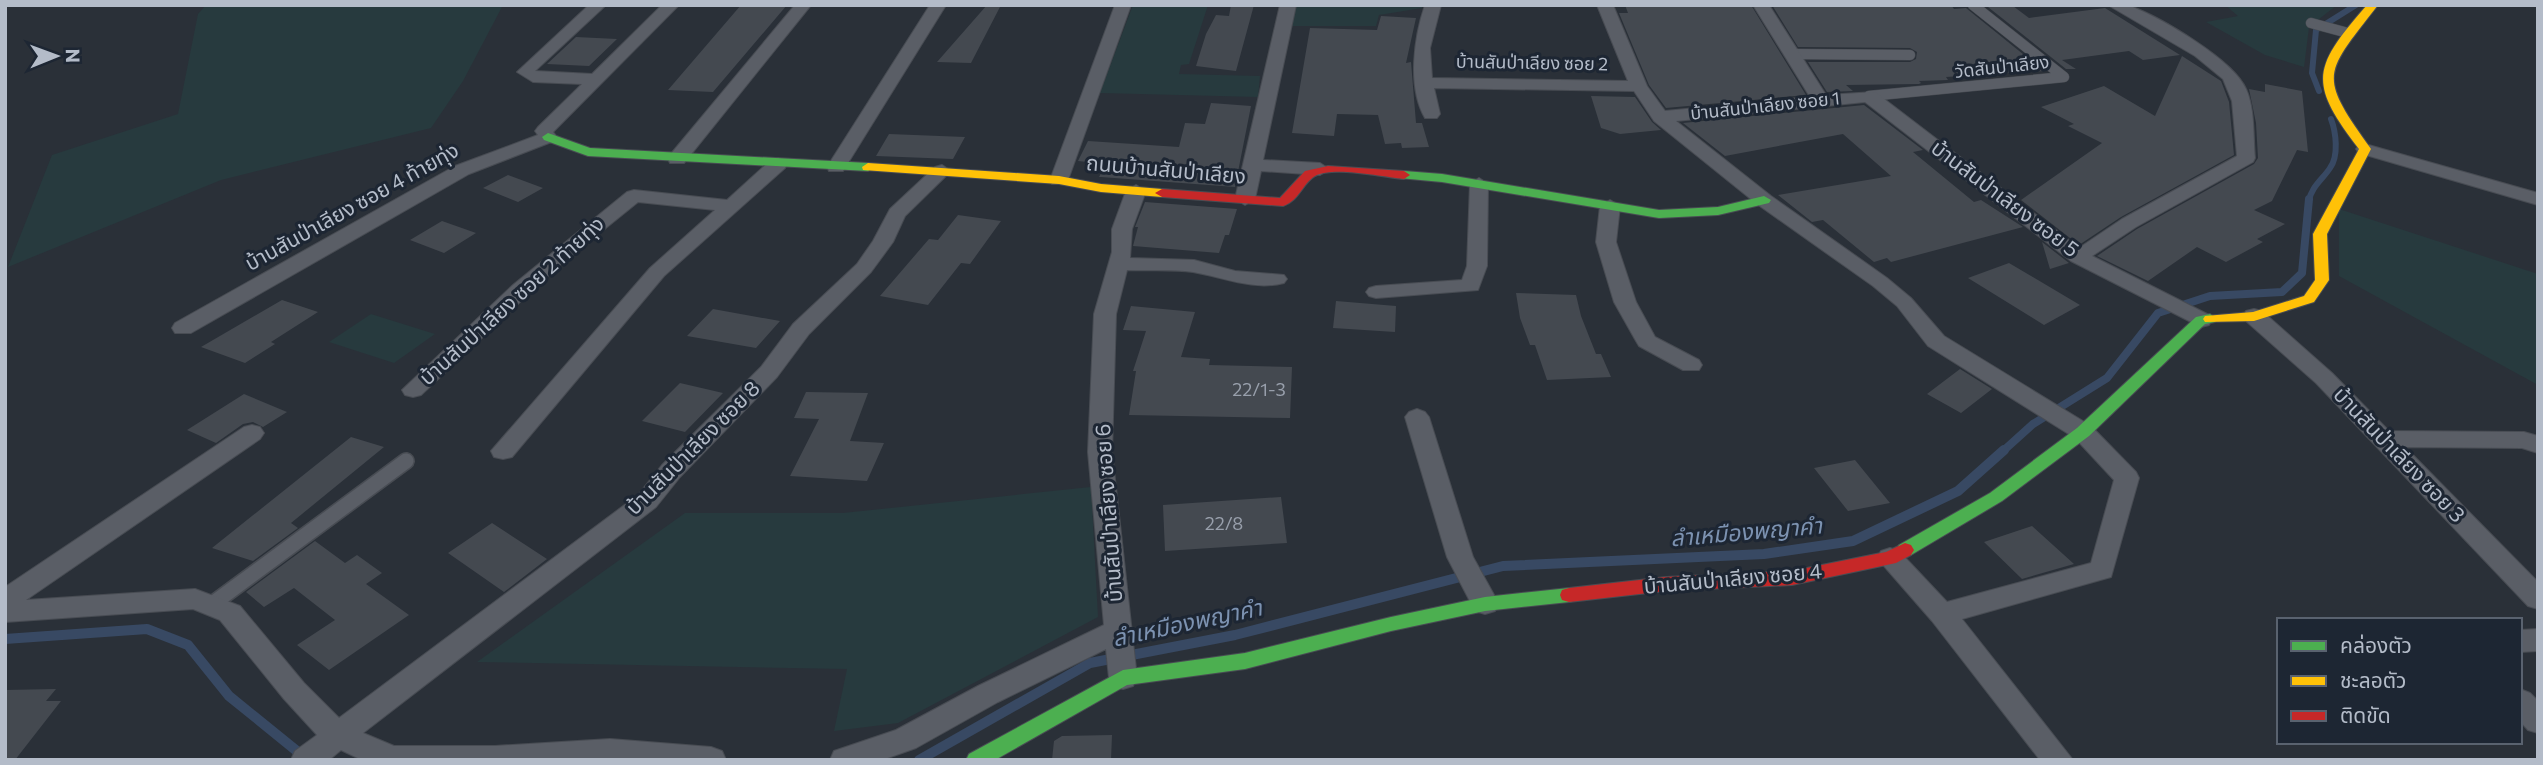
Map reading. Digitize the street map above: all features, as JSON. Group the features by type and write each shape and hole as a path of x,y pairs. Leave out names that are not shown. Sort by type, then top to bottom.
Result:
{"street":[{"path":"598,5 525,72 534,77 598,79"},
{"path":"548,137 544,131 671,5"},
{"path":"677,159 803,5"},
{"path":"836,167 938,5"},
{"path":"1059,180 1124,5"},
{"path":"1245,199 1288,5"},
{"path":"1431,114 1419,55 1422,35 1433,5"},
{"path":"1605,5 1639,86 1661,117 1764,200 1880,282 1904,302 1936,341 2075,427 2127,478 2102,570 1942,614"},
{"path":"1761,5 1821,102"},
{"path":"2078,257 2129,223 2246,158 2238,88 2225,70 2192,47 2116,5"},
{"path":"2373,5 2348,33 2325,71 2330,99 2340,118 2365,149 2538,199"},
{"name":"บ้านสันป่าเลียง ซอย 2","path":"1424,83 1639,86"},
{"name":"บ้านสันป่าเลียง ซอย 1","path":"1661,117 1869,96"},
{"name":"บ้านสันป่าเลียง ซอย 5","path":"1869,96 2078,257 2201,320"},
{"name":"ถนนบ้านสันป่าเลียง","path":"548,137 588,152 677,159 942,171 1059,180 1101,188 1245,199 1288,200 1305,175 1320,169"},
{"name":"บ้านสันป่าเลียง ซอย 4 ท้ายทุ่ง","path":"183,328 462,170 548,137"},
{"path":"2201,320 2254,316 2309,299 2322,280 2320,234 2365,149"},
{"path":"503,451 557,385 589,352 621,310 657,272 778,164"},
{"path":"1254,165 1442,178 1679,215 1718,211 1764,200"},
{"name":"บ้านสันป่าเลียง ซอย 8","path":"319,749 648,501 671,471 769,372 800,329 864,268 883,242 897,213 942,171"},
{"path":"1376,292 1471,286 1476,266 1479,184"},
{"name":"บ้านสันป่าเลียง ซอย 6","path":"1120,656 1100,452 1105,314 1122,253 1122,229 1136,191"},
{"name":"บ้านสันป่าเลียง ซอย 2 ท้ายทุ่ง","path":"413,390 527,281 590,228 634,196 731,206"},
{"path":"1610,206 1606,242 1625,302 1647,341 1691,365"},
{"path":"1119,264 1194,266 1234,277 1276,279"},
{"name":"บ้านสันป่าเลียง ซอย 3","path":"2254,316 2324,378 2538,599"},
{"name":"บ้านสันป่าเลียง ซอย 4","path":"1120,656 1245,661 1391,624 1479,595 1792,578 1890,558 1996,497 2075,427 2151,370 2201,320"},
{"path":"1417,417 1460,557 1479,595"},
{"path":"5,601 252,433"},
{"path":"2384,439 2524,440 2538,445"},
{"path":"1890,558 1942,614 2057,760"},
{"path":"5,612 195,598 230,613 294,691 319,749 392,759 495,759 610,752 711,760"},
{"path":"845,760 906,739 988,694 1120,656"},
{"path":"976,760 1120,656"},
{"path":"2522,703 2538,721"}],"lane":[{"name":"วัดสันป่าเลียง","path":"1869,96 2064,77 1973,5"},
{"path":"2311,23 2348,33"},
{"path":"1792,54 1910,55"},
{"path":"211,605 406,461"}],"green space":[{"path":"206,5 503,5 463,81 431,128 221,180 8,267 52,155 178,114 198,14"},
{"path":"1133,5 1208,5 1189,64 1181,65 1179,74 1260,76 1258,97 1100,93"},
{"path":"1295,5 1423,5 1422,8 1379,15 1376,26 1292,26"},
{"path":"2225,5 2337,5 2309,27 2304,67 2265,55 2206,22 2238,16"},
{"path":"2339,209 2538,274 2538,385 2339,276"},
{"path":"371,314 435,334 394,363 329,342"},
{"path":"1091,487 1098,617 898,723 834,731 847,669 477,662 685,513 843,513"}],"building":[{"path":"741,5 787,5 713,92 668,90"},
{"path":"987,5 1001,5 971,63 937,62"},
{"path":"1231,5 1254,5 1236,71 1196,66 1206,34 1216,15 1229,16"},
{"path":"1625,5 1751,5 1806,95 1666,108 1649,85 1619,13 1628,13"},
{"path":"1772,5 1951,5 1954,9 1966,8 2044,71 1946,77 1948,80 1919,81 1919,84 1846,85 1853,91 1827,92 1808,62 1910,62 1916,59 1917,52 1910,48 1798,47"},
{"path":"2013,6 2029,18 2105,8 2180,55 2143,60 2129,51 2062,60 2076,69 2066,69 1988,7"},
{"path":"1381,16 1416,18 1406,63 1411,62 1416,123 1422,123 1429,147 1402,148 1401,143 1385,144 1378,115 1337,114 1334,136 1292,133 1310,28 1377,30"},
{"path":"576,37 617,39 589,66 547,64"},
{"path":"2182,56 2221,81 2229,102 2234,155 2121,217 2079,245 2021,200 2102,143 2068,126 2074,124 2041,107 2104,86 2155,116"},
{"path":"2265,84 2302,91 2308,152 2297,150 2272,201 2254,210 2285,224 2257,239 2263,242 2226,262 2197,247 2148,281 2097,256 2137,229 2254,164 2258,158 2256,123 2249,89 2265,92"},
{"path":"1591,96 1635,97 1652,122 1661,130 1620,134 1601,128"},
{"path":"1211,103 1251,106 1235,187 1099,177 1106,164 1078,161 1088,141 1179,147 1185,123 1205,124"},
{"path":"1864,105 1923,150 1913,152 1974,202 1981,200 2023,227 1891,262 1887,258 1874,262 1823,220 1812,222 1778,195 1891,176 1843,134 1725,156 1683,123"},
{"path":"889,134 965,137 953,159 876,156"},
{"path":"508,175 543,188 518,202 483,188"},
{"path":"1145,202 1237,209 1229,235 1225,235 1219,253 1133,246 1138,227 1135,227"},
{"path":"958,215 1001,221 970,264 961,263 928,305 880,296 929,239 938,240"},
{"path":"442,221 476,233 444,253 410,240"},
{"path":"2042,242 2069,263 2050,269"},
{"path":"2009,263 2080,305 2044,325 1968,278"},
{"path":"1516,293 1576,295 1596,354 1601,354 1611,377 1547,380 1535,345 1530,345 1520,318"},
{"path":"282,300 318,312 271,342 275,344 245,363 201,347"},
{"path":"1336,301 1396,306 1395,332 1333,328"},
{"path":"1131,306 1195,312 1181,357 1210,359 1209,365 1292,367 1290,418 1129,415 1136,371 1133,371 1146,331 1123,330"},
{"path":"713,309 780,321 756,348 687,336"},
{"path":"1960,369 1992,389 1961,413 1927,394"},
{"path":"680,383 723,393 685,432 642,421"},
{"path":"806,392 868,393 850,441 884,443 867,481 790,476 819,419 794,418"},
{"path":"244,394 287,412 263,427 253,422 243,424 216,443 187,430"},
{"path":"351,437 384,447 291,523 298,528 253,561 212,548"},
{"path":"1855,460 1890,503 1848,511 1814,468"},
{"path":"1281,497 1287,543 1165,551 1163,505"},
{"path":"492,523 547,559 504,592 448,553"},
{"path":"2032,526 2074,564 2022,579 1984,542"},
{"path":"315,541 345,563 357,555 382,573 366,584 409,615 329,670 297,645 335,620 294,588 264,607 246,592"},
{"path":"56,689 46,701 61,701 15,760 5,760 5,690"},
{"path":"1112,735 1111,760 1052,760 1054,741 1062,736"}],"waterway":[{"name":"ลำเหมืองพญาคำ","path":"2319,91 2312,73 2316,30 2356,5"},
{"name":"ลำเหมืองพญาคำ","path":"2309,201 2312,191 2335,157 2331,119"},
{"name":"ลำเหมืองพญาคำ","path":"2002,452 2033,424 2107,378 2158,313 2210,296 2282,292 2302,273 2309,199"},
{"name":"ลำเหมืองพญาคำ","path":"919,760 1090,663 1235,635 1503,566 1764,554 1853,541 1958,491 2004,450"},
{"name":"ลำเหมืองพญาคำ","path":"5,639 147,629 188,645 229,696 303,756"}],"traffic: fast":[{"path":"548,137 588,152 868,167"},
{"path":"1404,175 1442,178 1659,214 1718,211 1764,200"},
{"path":"1905,550 1996,497 2083,432 2201,320 2210,319"},
{"path":"976,760 1123,678 1245,661 1391,624 1485,604 1569,595"}],"traffic: slow":[{"path":"2210,319 2254,316 2309,299 2322,280 2320,234 2365,149 2335,107 2328,90 2327,75 2341,45 2373,5"},
{"path":"868,167 1059,180 1101,188 1162,193"}],"traffic: jam":[{"path":"1162,193 1283,202 1306,177 1318,171 1341,169 1404,175"},
{"path":"1569,595 1666,584 1792,578 1890,558 1905,550"}]}
